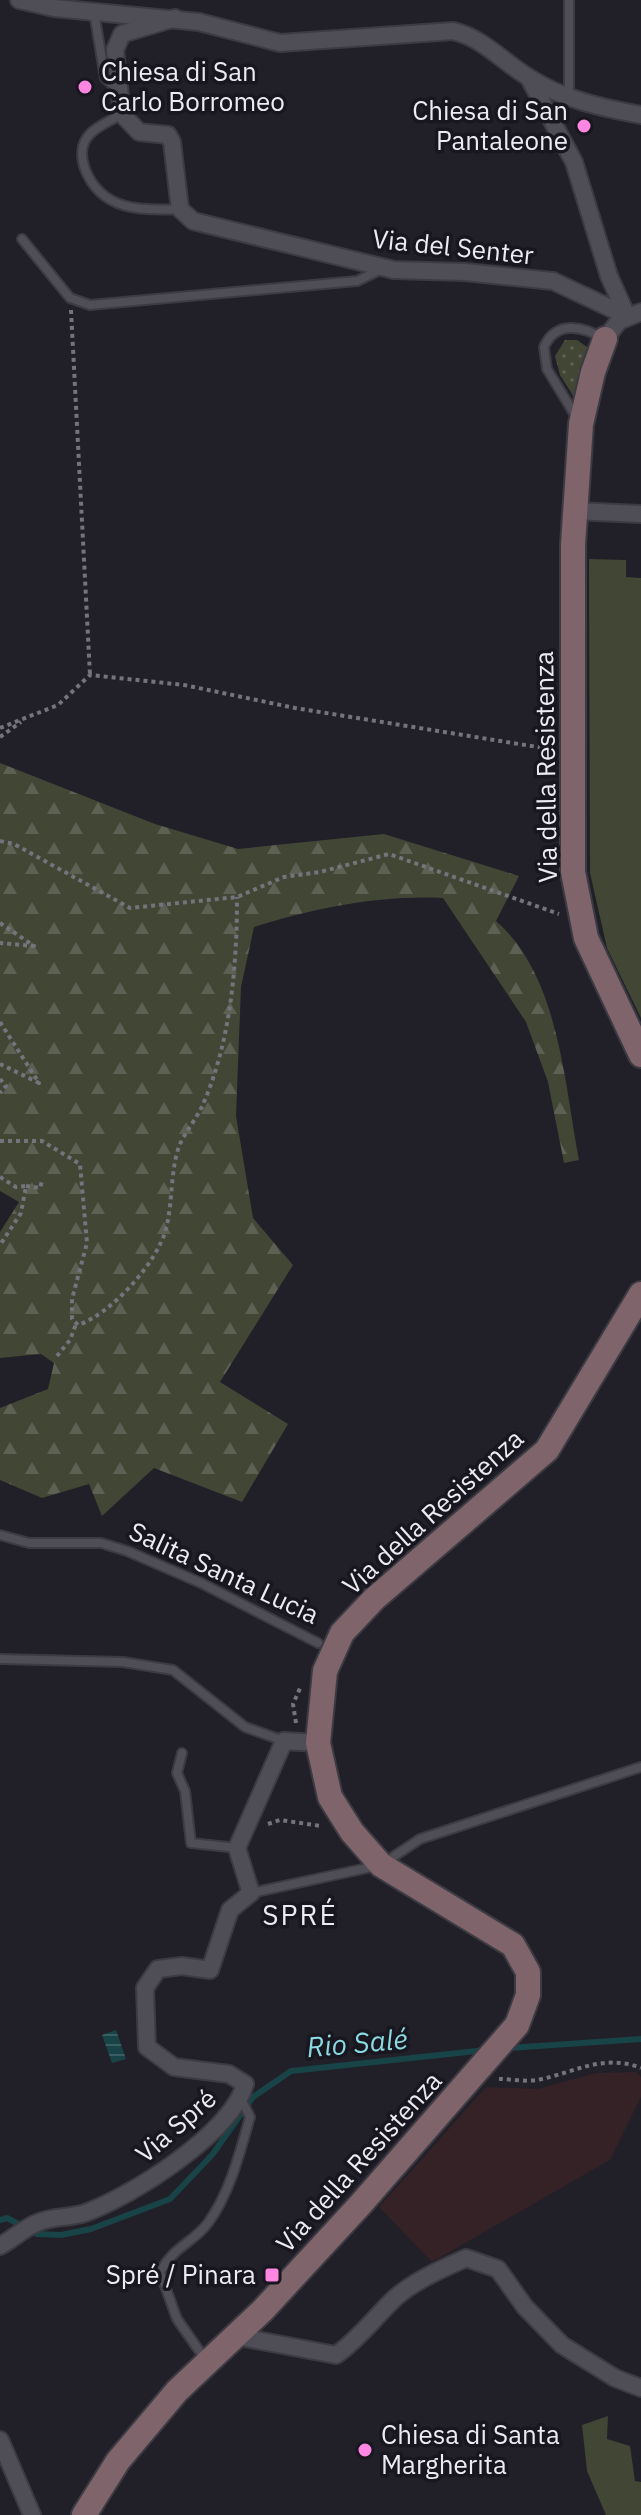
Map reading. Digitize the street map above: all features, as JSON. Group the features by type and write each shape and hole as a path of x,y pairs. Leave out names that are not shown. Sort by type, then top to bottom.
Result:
{"street":[{"path":"19,0 94,12 175,18 280,43 453,31 473,36 529,78 569,98 641,115"},
{"path":"175,18 122,34 115,50 122,114 139,132 168,135 172,142 180,209"},
{"path":"529,78 574,162 600,250 634,314 612,328 605,339"},
{"name":"Via del Senter","path":"180,209 193,221 385,267 553,281 634,314"},
{"name":"Via della Resistenza","path":"605,339 593,372 581,424 575,511 573,872 586,938 641,1055"},
{"path":"575,511 641,514"},
{"name":"Via della Resistenza","path":"84,2515 118,2461 206,2360 235,2336 360,2205 517,2025 528,1995 524,1959 513,1945 485,1925 406,1883 381,1865 352,1832 330,1797 318,1743 325,1647 374,1599 547,1450 641,1294"},
{"path":"251,1893 237,1848 284,1741 318,1743"},
{"name":"Via Spré","path":"7,2242 36,2223 86,2213 156,2179 230,2114 241,2099 245,2084 229,2074 174,2067 147,2047 145,1988 158,1969 182,1966 210,1970 230,1910 251,1893"},
{"path":"235,2336 336,2355 356,2341 397,2296 437,2271 466,2258 498,2269 525,2307 562,2345 615,2378 641,2388"},
{"path":"0,2440 32,2515"}],"lane":[{"path":"569,0 569,98"},
{"path":"94,12 105,78 120,91"},
{"name":"Via del Senter","path":"122,114 90,134 82,146 82,160 95,190 127,208 180,209"},
{"path":"22,239 70,298 90,305 357,281 385,267"},
{"path":"581,424 547,369 544,347 558,330 569,327 582,328 605,339"},
{"name":"Salita Santa Lucia","path":"0,1535 29,1543 101,1543 127,1551 201,1583 325,1647"},
{"path":"0,1659 123,1662 173,1670 224,1714 245,1727 284,1741"},
{"path":"182,1753 177,1773 185,1791 191,1843 237,1848"},
{"path":"251,1893 381,1865 420,1839 641,1767"},
{"path":"206,2360 177,2319 160,2272 171,2253 207,2224 235,2168 250,2117 241,2099"}],"path":[{"path":"70,298 90,675"},
{"path":"0,728 58,705 90,675 184,685 295,708 550,749"},
{"path":"0,737 26,718"},
{"path":"0,841 14,844 130,908 237,897 284,877 320,872 389,854 552,913 568,915"},
{"path":"76,1324 96,1319 141,1275 165,1232 179,1146 205,1101 227,1016 237,952 237,897"},
{"path":"0,923 34,946 0,943"},
{"path":"0,1022 39,1083 0,1064"},
{"path":"0,1079 6,1086 0,1093"},
{"path":"3,1142 42,1141 80,1164 87,1243 72,1299 72,1319 76,1324"},
{"path":"0,1177 16,1187 40,1188 42,1181"},
{"path":"0,1245 21,1213 26,1186"},
{"path":"57,1356 70,1340 76,1324"},
{"path":"246,1830 280,1820 319,1823 337,1839 352,1832"},
{"path":"467,2083 491,2079 537,2080 598,2062 616,2061 641,2068"}],"shaded area":[{"path":"116,2030 126,2059 112,2063 102,2035"},
{"path":"636,2072 641,2077 641,2097 610,2160 432,2262 379,2207 486,2087 537,2089 596,2073"}],"green space":[{"path":"565,340 577,340 587,347 574,397 560,375 555,356"},
{"path":"589,559 626,560 626,577 641,578 641,1018 607,948 590,873"},
{"path":"0,763 155,824 238,849 384,834 519,876 496,921 517,944 533,971 556,1032 579,1160 564,1163 548,1082 526,1022 443,898 347,904 254,927 241,987 236,1116 253,1218 293,1265 220,1382 288,1424 242,1502 154,1468 102,1516 89,1484 42,1498 0,1480 0,1408 48,1389 54,1363 41,1354 0,1358 0,1232 19,1202 0,1191"},
{"path":"608,2416 607,2439 630,2446 635,2481 641,2482 641,2515 606,2515 587,2471 582,2425"}],"waterway":[{"name":"Rio Salé","path":"509,2048 641,2039"},
{"name":"Rio Salé","path":"0,2220 7,2218 37,2234 61,2235 91,2229 170,2199 212,2155 253,2097 291,2071 486,2050"}],"place":[{"name":"Chiesa di San Carlo Borromeo","path":"85,87"},
{"name":"Chiesa di San Pantaleone","path":"584,126"},
{"name":"Spré / Pinara","path":"272,2275"},
{"name":"Chiesa di Santa Margherita","path":"365,2450"}],"district":[{"name":"SPRÉ","path":"300,1915"}]}
